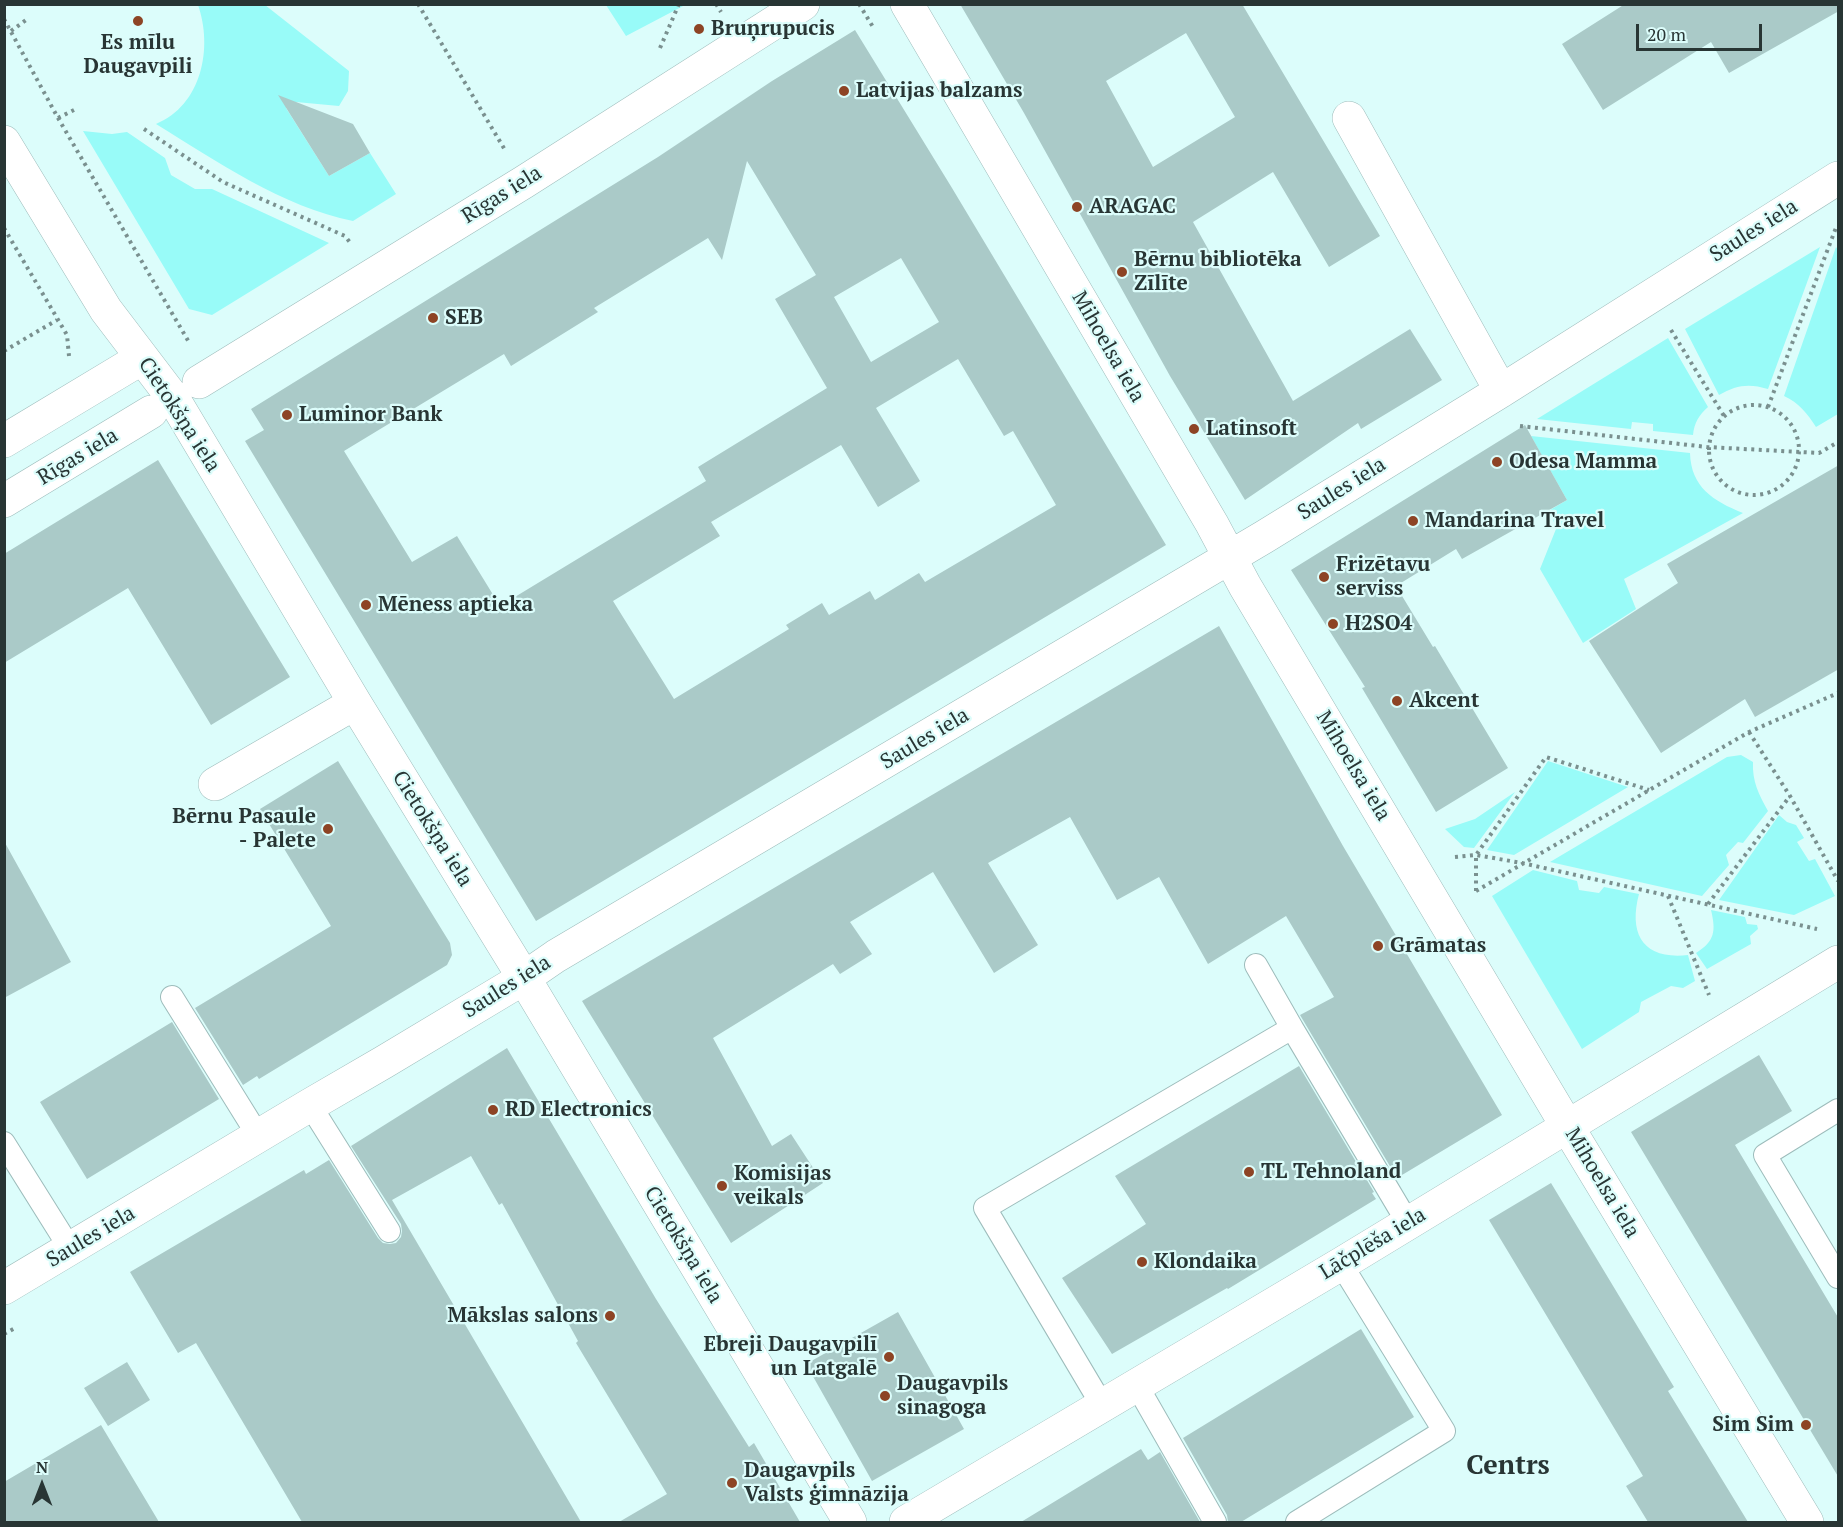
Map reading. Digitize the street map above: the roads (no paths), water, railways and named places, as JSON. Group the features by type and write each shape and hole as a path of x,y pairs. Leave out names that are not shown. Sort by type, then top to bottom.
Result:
{"street":[{"name":"Rīgas iela","path":"204,379 524,182 803,4"},
{"name":"Mihoelsa iela","path":"907,4 1206,514 1229,558 1567,1126 1808,1522"},
{"path":"1349,118 1501,391"},
{"name":"Cietokšņa iela","path":"4,142 105,310 173,398 850,1522"},
{"name":"Saules iela","path":"4,1288 71,1250 567,950 1229,558 1501,391 1839,178"},
{"path":"4,441 142,358"},
{"name":"Rīgas iela","path":"4,501 151,412"},
{"path":"215,784 355,703"},
{"name":"Lāčplēša iela","path":"906,1522 1341,1264 1839,962"}],"lane":[{"path":"1256,964 1408,1223"},
{"path":"172,997 259,1137"},
{"path":"1102,1405 985,1208 1292,1028"},
{"path":"310,1105 389,1231"},
{"path":"1839,1110 1765,1155 1839,1277"},
{"path":"4,1143 71,1250"},
{"path":"1297,1522 1444,1431 1341,1264"},
{"path":"1136,1384 1215,1522"}],"place":[{"name":"Es mīlu Daugavpili","path":"138,21"},
{"name":"Bruņrupucis","path":"699,29"},
{"name":"Latvijas balzams","path":"844,91"},
{"name":"ARAGAC","path":"1077,207"},
{"name":"Bērnu bibliotēka Zīlīte","path":"1122,272"},
{"name":"SEB","path":"433,318"},
{"name":"Luminor Bank","path":"287,415"},
{"name":"Latinsoft","path":"1194,429"},
{"name":"Odesa Mamma","path":"1497,462"},
{"name":"Mandarina Travel","path":"1413,521"},
{"name":"Frizētavu serviss","path":"1324,577"},
{"name":"Mēness aptieka","path":"366,605"},
{"name":"H2SO4","path":"1333,624"},
{"name":"Akcent","path":"1397,701"},
{"name":"Bērnu Pasaule - Palete","path":"328,829"},
{"name":"Grāmatas","path":"1378,946"},
{"name":"RD Electronics","path":"493,1110"},
{"name":"TL Tehnoland","path":"1249,1172"},
{"name":"Komisijas veikals","path":"722,1186"},
{"name":"Klondaika","path":"1142,1262"},
{"name":"Mākslas salons","path":"610,1316"},
{"name":"Ebreji Daugavpilī un Latgalē","path":"889,1357"},
{"name":"Daugavpils sinagoga","path":"885,1396"},
{"name":"Sim Sim","path":"1806,1425"},
{"name":"Daugavpils Valsts ģimnāzija","path":"732,1483"}],"district":[{"name":"Centrs","path":"1508,1466"}]}
